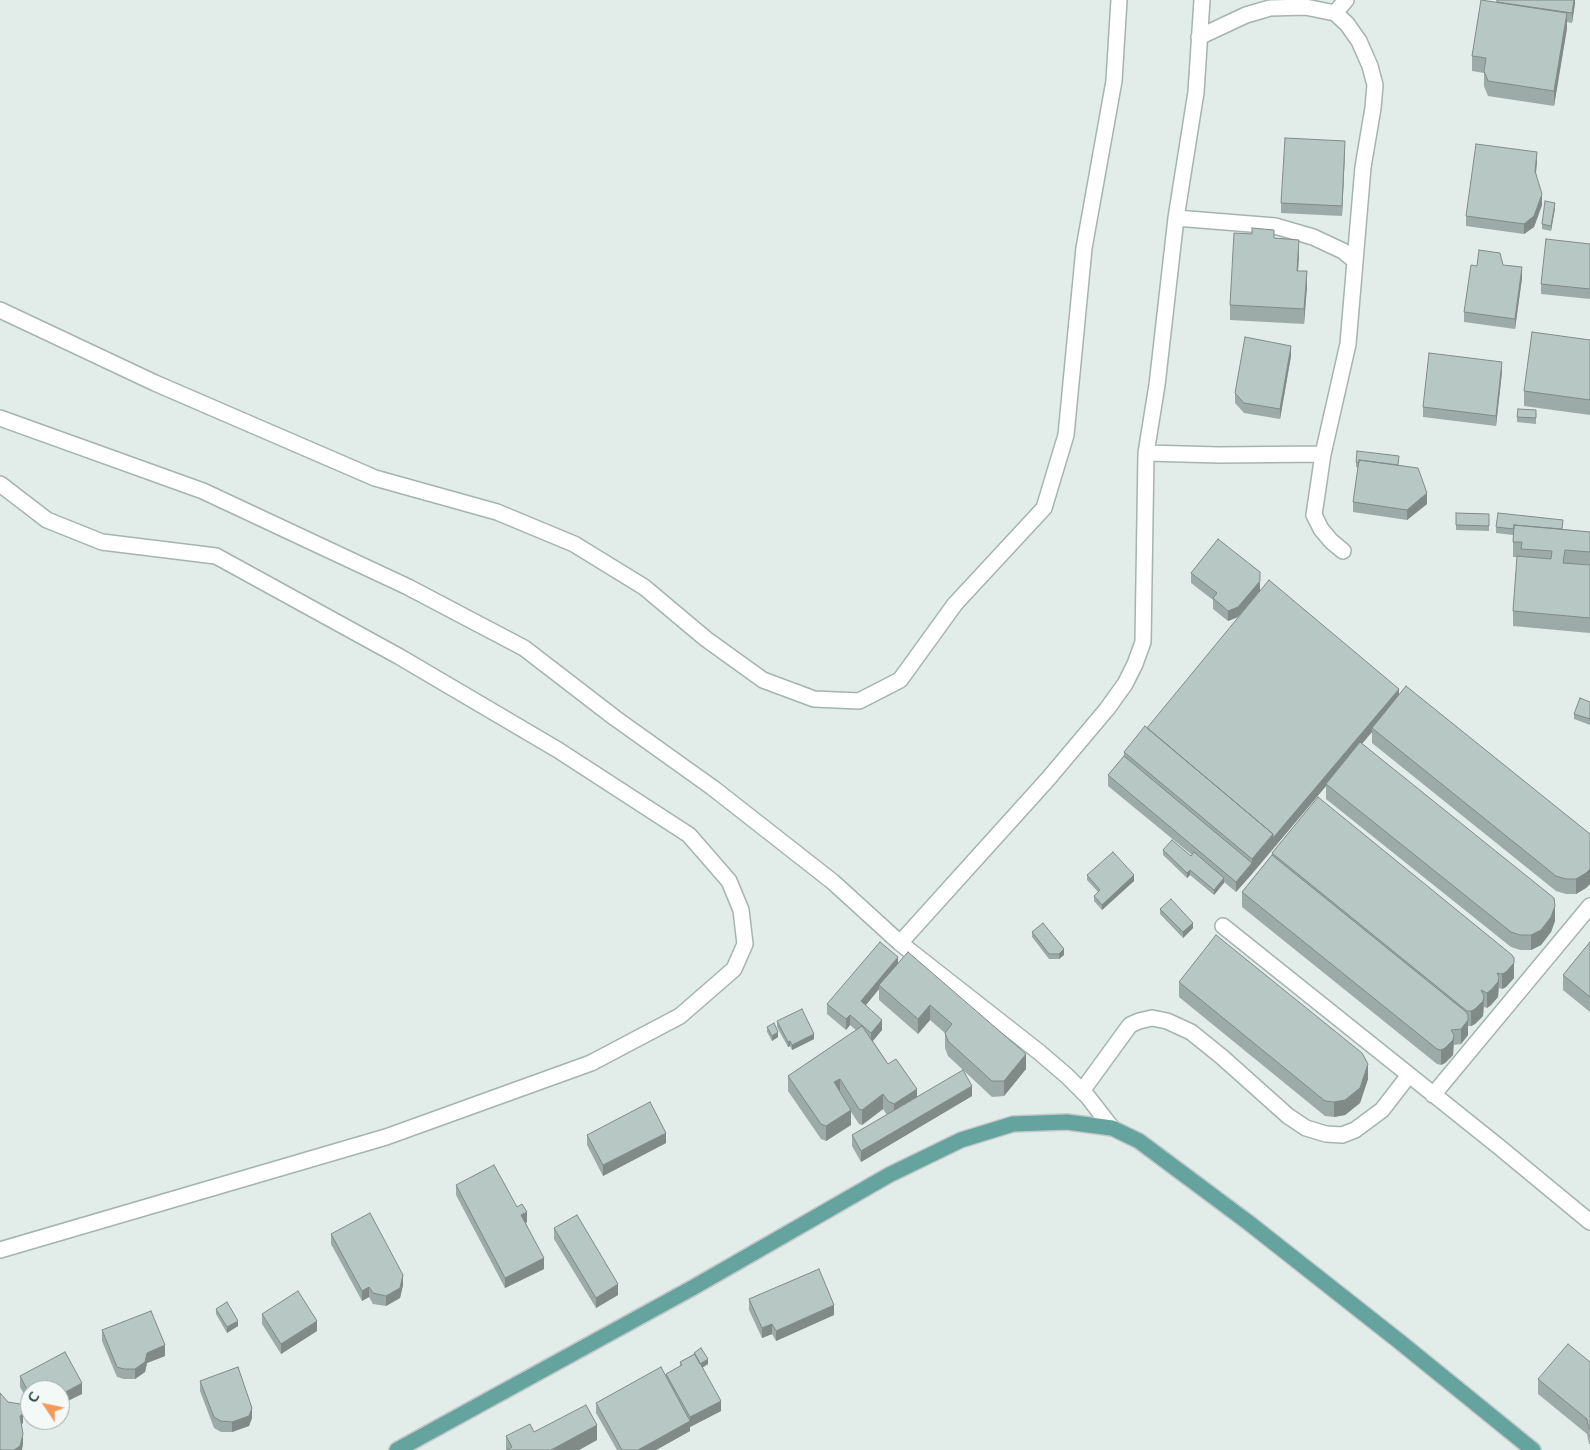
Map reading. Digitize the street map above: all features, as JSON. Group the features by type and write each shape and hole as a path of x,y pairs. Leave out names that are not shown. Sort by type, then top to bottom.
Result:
{"main road":[{"path":"396,1450 694,1287 889,1175 961,1140 1013,1124 1067,1122 1112,1128 1139,1141 1249,1223 1533,1450"}],"street":[{"path":"0,310 155,383 375,478 497,512 574,544 644,587 706,639 763,680 814,699 859,701 900,680 955,604 1044,508 1066,435 1084,248 1114,81 1119,0"},
{"path":"900,943 1048,779 1107,709 1125,684 1143,642 1146,453 1157,385 1176,218 1196,92 1202,0"},
{"path":"1335,13 1346,0"},
{"path":"1199,37 1246,15 1270,8 1305,8 1335,13 1348,24 1359,41 1370,66 1375,85 1373,108 1362,167 1348,344 1323,454 1314,515 1321,529 1343,551"},
{"path":"1176,218 1274,226 1314,237 1343,252 1355,261"},
{"path":"0,418 202,491 408,588 524,648 615,718 713,788 832,882 900,943 1067,1076 1082,1091 1112,1128"},
{"path":"1146,453 1323,454"},
{"path":"0,484 47,520 102,542 216,556 400,657 558,750 689,835 729,881 741,910 744,944 734,969 680,1016 591,1063 386,1137 0,1250"},
{"path":"1433,1094 1590,906"},
{"path":"1223,926 1590,1222"},
{"path":"1082,1091 1130,1025 1152,1018 1167,1021 1191,1032 1288,1116 1306,1128 1326,1134 1342,1135 1355,1130 1382,1110 1409,1075"}],"building":[{"path":"1481,0 1567,13 1554,91 1488,81 1484,71 1486,58 1472,56"},
{"path":"1497,0 1574,0 1572,13 1497,2"},
{"path":"1285,138 1345,141 1342,206 1281,203"},
{"path":"1476,144 1537,152 1535,171 1542,194 1534,216 1524,224 1466,216"},
{"path":"1545,201 1555,203 1551,226 1542,224"},
{"path":"1252,228 1274,230 1274,238 1299,240 1297,271 1307,271 1304,309 1230,305 1234,233 1252,234"},
{"path":"1546,239 1590,244 1590,289 1541,284"},
{"path":"1479,250 1500,253 1503,265 1522,267 1515,319 1464,312 1471,265 1477,266"},
{"path":"1532,332 1590,340 1590,400 1524,391"},
{"path":"1245,337 1291,346 1280,409 1244,403 1235,393"},
{"path":"1429,353 1502,362 1496,416 1423,407"},
{"path":"1518,409 1536,410 1536,418 1517,417"},
{"path":"1357,451 1399,456 1398,465 1359,460 1359,463 1356,462"},
{"path":"1359,460 1418,468 1427,493 1407,510 1353,502"},
{"path":"1456,513 1489,514 1489,526 1456,525"},
{"path":"1498,513 1563,520 1562,529 1514,525 1514,529 1496,527"},
{"path":"1514,525 1590,532 1590,552 1565,550 1563,563 1590,565 1590,618 1513,611 1517,556 1551,559 1552,551 1521,549 1522,542 1513,542"},
{"path":"1218,539 1260,572 1260,581 1238,607 1228,611 1213,598 1217,593 1191,573"},
{"path":"1269,580 1399,689 1273,838 1273,834 1147,728"},
{"path":"1406,686 1590,834 1590,869 1586,873 1576,879 1556,876 1372,728"},
{"path":"1580,698 1590,702 1590,719 1574,714"},
{"path":"1145,726 1273,834 1252,859 1124,752"},
{"path":"1360,742 1554,898 1555,906 1551,917 1541,930 1531,935 1520,935 1511,932 1326,784"},
{"path":"1124,756 1252,863 1236,882 1108,775"},
{"path":"1318,797 1512,955 1514,963 1506,972 1502,974 1497,973 1499,977 1498,982 1491,990 1487,993 1481,990 1484,996 1483,1001 1475,1009 1467,1011 1272,853"},
{"path":"1172,840 1191,856 1194,852 1224,878 1214,890 1190,870 1187,873 1163,850"},
{"path":"1113,852 1134,875 1102,905 1094,896 1100,890 1087,875"},
{"path":"1272,855 1466,1012 1468,1020 1461,1029 1451,1030 1454,1035 1453,1040 1445,1048 1437,1049 1242,892"},
{"path":"1171,899 1193,923 1183,932 1160,909"},
{"path":"1043,923 1064,949 1059,954 1049,954 1032,932"},
{"path":"1216,935 1362,1053 1368,1064 1360,1088 1345,1100 1325,1101 1179,982"},
{"path":"880,942 898,957 861,1001 882,1020 871,1033 850,1015 846,1019 827,1004"},
{"path":"1590,942 1590,997 1563,975"},
{"path":"908,952 1026,1054 1004,1081 992,1081 948,1041 945,1033 952,1024 930,1005 918,1019 879,985"},
{"path":"802,1009 814,1034 792,1045 790,1041 788,1042 777,1021"},
{"path":"774,1023 778,1032 772,1036 767,1027"},
{"path":"862,1026 888,1064 896,1059 917,1089 894,1104 888,1101 883,1094 862,1110 859,1109 840,1079 834,1082 851,1110 826,1126 821,1124 788,1076"},
{"path":"963,1070 972,1086 861,1151 852,1135"},
{"path":"650,1102 666,1133 603,1165 587,1135"},
{"path":"494,1165 517,1207 522,1204 527,1212 521,1215 544,1258 505,1278 456,1185"},
{"path":"370,1213 403,1275 400,1288 386,1296 373,1293 369,1287 362,1291 331,1234"},
{"path":"577,1215 618,1284 596,1298 554,1228"},
{"path":"819,1269 834,1305 776,1331 772,1324 762,1328 749,1299"},
{"path":"298,1291 317,1321 281,1344 262,1314"},
{"path":"227,1302 238,1321 227,1327 216,1309"},
{"path":"151,1311 165,1345 147,1353 145,1362 135,1369 117,1367 102,1330"},
{"path":"1568,1344 1590,1362 1590,1429 1587,1419 1538,1379"},
{"path":"701,1348 708,1359 700,1364 694,1353"},
{"path":"65,1352 82,1383 70,1390 70,1380 22,1380 20,1376"},
{"path":"695,1354 721,1401 690,1417 666,1374 682,1365 680,1362"},
{"path":"238,1367 252,1408 249,1416 232,1422 221,1421 214,1417 200,1381"},
{"path":"661,1367 690,1421 638,1450 622,1450 596,1403"},
{"path":"0,1393 8,1402 20,1404 20,1430 22,1430 23,1434 20,1446 14,1450 0,1450"},
{"path":"586,1405 597,1425 551,1450 507,1450 512,1447 506,1436 530,1424 534,1432"}]}
